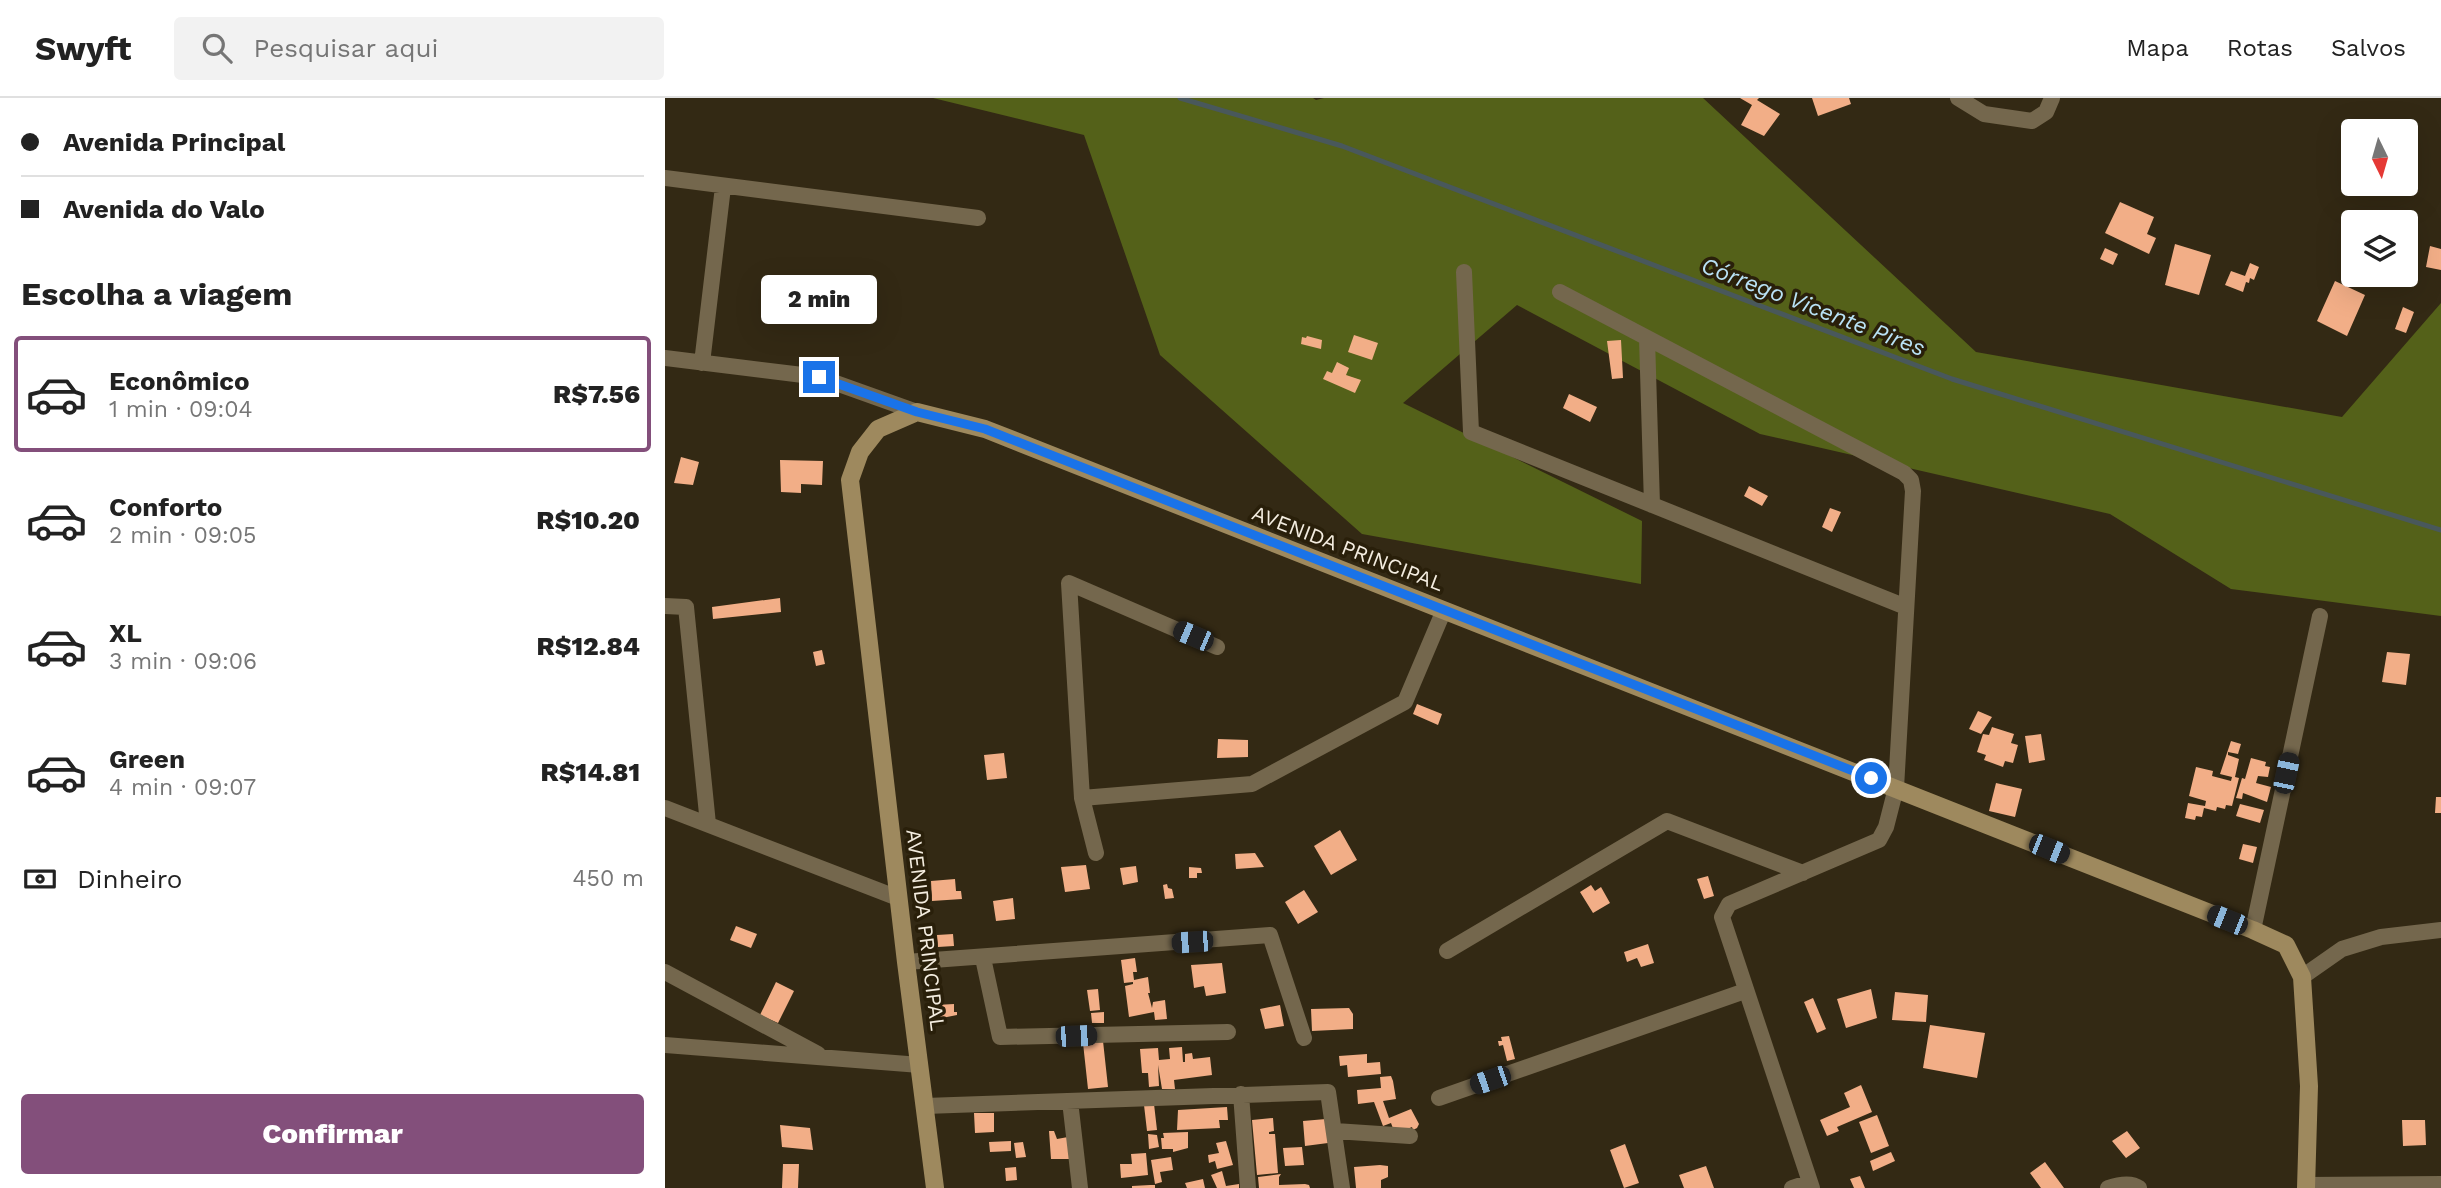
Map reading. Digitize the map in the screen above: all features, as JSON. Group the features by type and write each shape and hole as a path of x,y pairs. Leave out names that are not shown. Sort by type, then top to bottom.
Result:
{"street":[{"path":"1958,98 1984,114 2032,121 2046,112 2052,98"},
{"path":"665,178 978,219"},
{"path":"702,363 723,187"},
{"path":"1465,272 1471,432 1906,607"},
{"path":"1560,292 1904,473 1911,480 1913,491 1896,788 1886,827 1879,840 1729,904 1722,917 1811,1185 1792,1188"},
{"path":"1647,338 1652,505"},
{"path":"665,358 819,377 917,412"},
{"name":"AVENIDA PRINCIPAL","path":"935,1188 898,898 850,480 860,452 878,429 917,412 985,429 1896,788 2286,945 2302,976 2309,1086 2306,1186"},
{"path":"1097,853 1082,798 1069,583 1217,647"},
{"path":"665,606 686,607 708,824"},
{"path":"1082,798 1252,784 1405,702 1444,610"},
{"path":"2252,930 2320,616"},
{"path":"665,808 898,898"},
{"path":"1447,951 1667,821 1803,873"},
{"path":"2302,976 2342,949 2381,937 2441,930"},
{"path":"906,962 1270,935 1304,1038"},
{"path":"983,958 1000,1037 1228,1032"},
{"path":"665,972 823,1057"},
{"path":"1439,1098 1745,991"},
{"path":"665,1045 920,1065"},
{"path":"925,1105 1328,1091 1342,1188"},
{"path":"1241,1094 1248,1188"},
{"path":"1070,1101 1080,1188"},
{"path":"1335,1131 1410,1136"},
{"path":"2306,1186 2441,1184"},
{"path":"2108,1188 2118,1185 2135,1185 2139,1188"}],"green space":[{"path":"933,98 1703,98 1976,352 2342,417 2441,303 2441,616 2231,589 2110,514 1760,434 1517,305 1403,403 1642,521 1641,584 1362,534 1160,355 1084,135"}],"building":[{"path":"1740,98 1759,98 1757,100 1780,114 1764,136 1741,125 1752,105"},
{"path":"1812,98 1849,98 1851,104 1818,116"},
{"path":"2120,202 2154,217 2147,234 2156,238 2149,254 2105,233"},
{"path":"2175,244 2211,255 2199,295 2165,285"},
{"path":"2430,246 2441,249 2441,270 2426,267"},
{"path":"2105,248 2118,254 2113,265 2100,259"},
{"path":"2250,263 2259,267 2254,280 2250,278 2249,283 2246,282 2243,292 2225,285 2231,271 2245,276"},
{"path":"2335,281 2341,284 2341,287 2348,287 2365,295 2347,336 2317,321"},
{"path":"2403,307 2414,312 2406,333 2395,329"},
{"path":"1354,335 1378,343 1372,360 1348,352"},
{"path":"1302,337 1322,340 1321,349 1301,344"},
{"path":"1621,340 1623,378 1612,379 1607,341"},
{"path":"1337,362 1349,368 1346,375 1361,380 1355,393 1323,379 1327,371 1332,373"},
{"path":"1569,394 1597,407 1590,422 1563,408"},
{"path":"681,457 699,462 693,485 674,483"},
{"path":"780,460 823,461 822,485 801,484 801,493 781,492"},
{"path":"1749,486 1768,496 1762,506 1744,496"},
{"path":"1830,508 1841,512 1832,532 1822,527"},
{"path":"780,598 781,612 713,619 712,607"},
{"path":"822,650 825,664 816,666 813,652"},
{"path":"2387,652 2410,654 2406,685 2382,682"},
{"path":"1417,704 1442,714 1438,725 1413,714"},
{"path":"1978,711 1992,717 1981,734 1969,729"},
{"path":"1992,727 2014,734 2011,743 2018,745 2013,763 2005,761 2003,767 1984,760 1986,755 1977,752 1983,734 1989,735"},
{"path":"2041,734 2045,760 2029,763 2025,736"},
{"path":"1218,739 1248,740 1248,757 1217,758"},
{"path":"2231,741 2241,744 2238,754 2228,752 2228,755 2239,759 2235,777 2239,778 2232,806 2226,805 2225,809 2217,807 2216,811 2204,808 2202,817 2196,816 2195,820 2185,818 2188,803 2205,806 2206,801 2189,796 2196,767 2213,771 2212,776 2231,781 2232,777 2220,774"},
{"path":"1004,753 1007,778 987,780 984,755"},
{"path":"2251,758 2266,762 2265,766 2270,767 2268,777 2258,776 2256,783 2271,787 2267,802 2243,793 2242,799 2236,798"},
{"path":"1996,783 2022,789 2015,817 1989,811"},
{"path":"2436,797 2441,797 2441,813 2435,813"},
{"path":"2240,804 2264,810 2260,823 2236,816"},
{"path":"1340,830 1357,860 1331,875 1314,846"},
{"path":"2243,844 2257,847 2253,863 2239,859"},
{"path":"1255,853 1264,867 1236,869 1235,854"},
{"path":"1086,865 1090,889 1065,892 1061,867"},
{"path":"1136,866 1138,882 1123,885 1120,868"},
{"path":"1189,867 1201,868 1202,873 1197,873 1197,878 1189,878"},
{"path":"1708,876 1714,896 1704,899 1697,879"},
{"path":"955,879 956,891 961,891 962,899 932,901 931,881"},
{"path":"1167,884 1168,888 1172,889 1174,898 1165,899 1163,885"},
{"path":"1591,885 1595,891 1601,887 1610,903 1593,913 1580,892"},
{"path":"1304,890 1318,912 1298,924 1285,902"},
{"path":"1013,898 1015,919 996,921 993,901"},
{"path":"736,926 757,934 751,948 730,940"},
{"path":"953,934 954,946 938,947 937,935"},
{"path":"1648,944 1654,963 1641,967 1637,958 1627,962 1624,952"},
{"path":"1135,958 1137,972 1133,972 1134,980 1148,977 1152,1008 1153,1002 1165,1000 1167,1019 1155,1020 1154,1012 1129,1017 1125,986 1133,982 1124,983 1121,960"},
{"path":"1222,963 1226,993 1206,996 1204,986 1194,988 1191,965"},
{"path":"776,982 794,991 778,1023 760,1015"},
{"path":"1098,989 1100,1010 1090,1011 1087,990"},
{"path":"1871,989 1877,1018 1846,1028 1837,999"},
{"path":"1895,992 1928,995 1926,1022 1892,1020"},
{"path":"1813,998 1826,1029 1817,1033 1804,1002"},
{"path":"954,1004 954,1012 957,1012 957,1015 937,1019 936,1005"},
{"path":"1280,1005 1284,1026 1265,1029 1260,1009"},
{"path":"1349,1008 1353,1014 1353,1029 1312,1031 1311,1009"},
{"path":"1104,1012 1104,1023 1092,1023 1091,1013"},
{"path":"1930,1025 1985,1033 1977,1078 1923,1068"},
{"path":"1509,1036 1515,1059 1507,1061 1503,1045 1499,1046 1498,1041 1502,1041 1501,1037"},
{"path":"1103,1041 1108,1087 1088,1089 1083,1043"},
{"path":"1182,1047 1183,1062 1185,1054 1192,1053 1193,1059 1210,1057 1212,1075 1174,1080 1175,1089 1162,1089 1158,1065 1159,1086 1149,1087 1148,1073 1142,1073 1140,1049 1158,1048 1159,1060 1170,1059 1169,1048"},
{"path":"1367,1054 1367,1063 1380,1062 1381,1074 1348,1077 1347,1065 1340,1066 1339,1056"},
{"path":"1391,1076 1396,1099 1383,1101 1389,1118 1411,1109 1419,1124 1413,1130 1412,1127 1395,1134 1391,1123 1383,1126 1374,1102 1358,1104 1357,1090 1381,1088 1380,1077"},
{"path":"1861,1085 1872,1112 1837,1127 1839,1131 1827,1136 1820,1120 1850,1107 1844,1093"},
{"path":"1154,1104 1157,1130 1147,1131 1144,1105"},
{"path":"1227,1107 1228,1120 1219,1120 1220,1128 1177,1130 1178,1110"},
{"path":"974,1113 994,1113 994,1132 975,1133"},
{"path":"1877,1115 1889,1146 1871,1153 1859,1122"},
{"path":"1273,1118 1274,1131 1269,1134 1275,1134 1278,1173 1257,1175 1252,1120"},
{"path":"1326,1119 1328,1143 1305,1146 1303,1121"},
{"path":"2402,1120 2425,1120 2426,1145 2403,1146"},
{"path":"780,1125 810,1128 813,1150 782,1147"},
{"path":"1049,1131 1054,1131 1057,1139 1068,1137 1073,1159 1051,1159"},
{"path":"2127,1131 2140,1148 2126,1158 2112,1141"},
{"path":"1188,1132 1188,1148 1173,1152 1173,1149 1162,1149 1163,1133"},
{"path":"1148,1134 1157,1135 1159,1147 1149,1149"},
{"path":"1011,1141 1011,1151 990,1152 989,1142"},
{"path":"1226,1141 1233,1165 1217,1169 1215,1161 1209,1163 1208,1155 1219,1153 1216,1143"},
{"path":"1023,1142 1026,1157 1016,1158 1014,1143"},
{"path":"1625,1144 1639,1183 1624,1188 1610,1150"},
{"path":"1302,1147 1304,1165 1285,1166 1283,1148"},
{"path":"1891,1152 1895,1161 1873,1171 1870,1161"},
{"path":"1146,1153 1148,1175 1121,1178 1120,1164 1132,1164 1131,1154"},
{"path":"1171,1157 1173,1170 1160,1172 1162,1182 1155,1184 1151,1160"},
{"path":"2045,1162 2064,1188 2041,1188 2030,1173"},
{"path":"783,1164 799,1164 798,1188 782,1188"},
{"path":"1388,1166 1388,1177 1381,1180 1381,1188 1356,1188 1354,1167"},
{"path":"1706,1166 1714,1188 1684,1188 1679,1175"},
{"path":"1016,1167 1017,1180 1006,1181 1005,1168"},
{"path":"1222,1171 1226,1186 1239,1184 1239,1188 1217,1188 1211,1175"},
{"path":"1281,1174 1279,1185 1305,1184 1310,1188 1259,1188 1258,1177"},
{"path":"1860,1176 1865,1188 1854,1188 1850,1179"},
{"path":"1203,1179 1205,1188 1187,1188 1185,1183"},
{"path":"1155,1185 1155,1188 1132,1188 1132,1186"}],"waterway":[{"name":"Córrego Vicente Pires","path":"1180,98 1342,146 1952,379 2441,530"}],"route":[{"path":"819,377 917,412 985,429 1871,778"}]}
